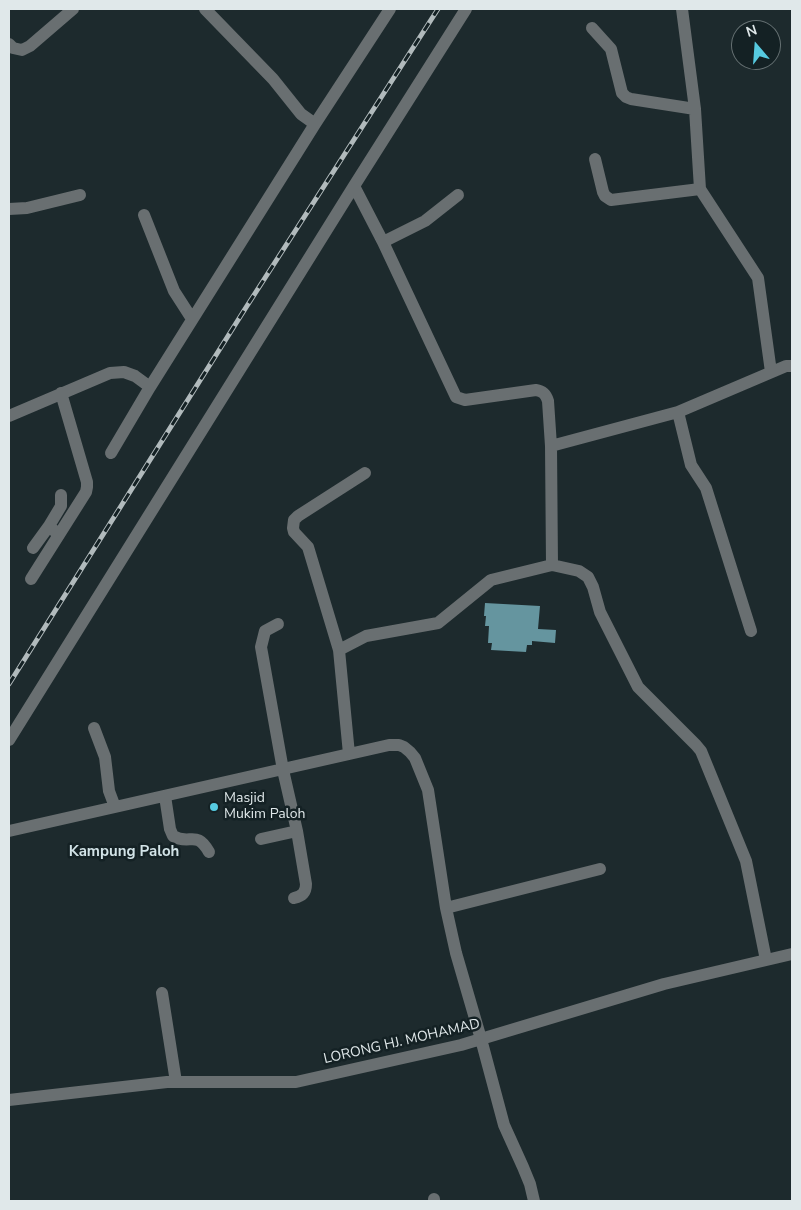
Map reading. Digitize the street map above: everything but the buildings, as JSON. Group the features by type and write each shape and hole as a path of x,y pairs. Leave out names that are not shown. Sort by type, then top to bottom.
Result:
{"street":[{"path":"9,44 13,48 22,50 30,46 72,9"},
{"path":"205,9 273,79 301,114 315,124"},
{"path":"111,453 192,318 390,9"},
{"path":"9,740 466,9"},
{"path":"682,9 695,109 700,189 758,278 772,372"},
{"path":"592,28 611,48 622,93 626,97 695,109"},
{"path":"595,159 604,196 611,200 700,189"},
{"path":"354,186 383,242 456,396 459,399 465,400 536,390 544,393 548,401 551,446 552,565"},
{"path":"9,209 27,208 80,194"},
{"path":"383,242 425,221 458,195"},
{"path":"144,215 174,291 192,318"},
{"path":"551,446 678,412 772,372 792,366"},
{"path":"9,416 110,373 124,372 135,376 150,386"},
{"path":"31,579 86,492 88,485 61,393"},
{"path":"678,412 691,465 706,488 751,631"},
{"path":"349,754 339,650 308,547 292,528 294,520 298,516 365,473"},
{"path":"33,548 61,506 62,495"},
{"path":"49,526 59,535"},
{"path":"339,650 366,636 438,623 491,580 552,565 579,571 588,577 600,612 638,687 701,751 746,861 766,960"},
{"path":"278,624 265,630 261,647 283,770 297,831 306,889 305,893 294,898"},
{"path":"94,728 105,757 109,790 115,807"},
{"path":"9,831 349,754 396,745 404,747 413,755 428,790 446,908 456,953 482,1039 504,1125 530,1184 534,1201"},
{"path":"165,796 170,829 173,836 181,839 198,840 203,843 209,852"},
{"path":"261,839 297,831"},
{"path":"446,908 600,869"},
{"name":"LORONG HJ. MOHAMAD","path":"9,1100 176,1082 296,1082 461,1045 664,984 792,954"},
{"path":"162,992 176,1082"}],"railway":[{"path":"9,684 245,309 438,9"}],"place":[{"name":"Masjid Mukim Paloh","path":"214,807"}],"district":[{"name":"Kampung Paloh","path":"124,852"}]}
